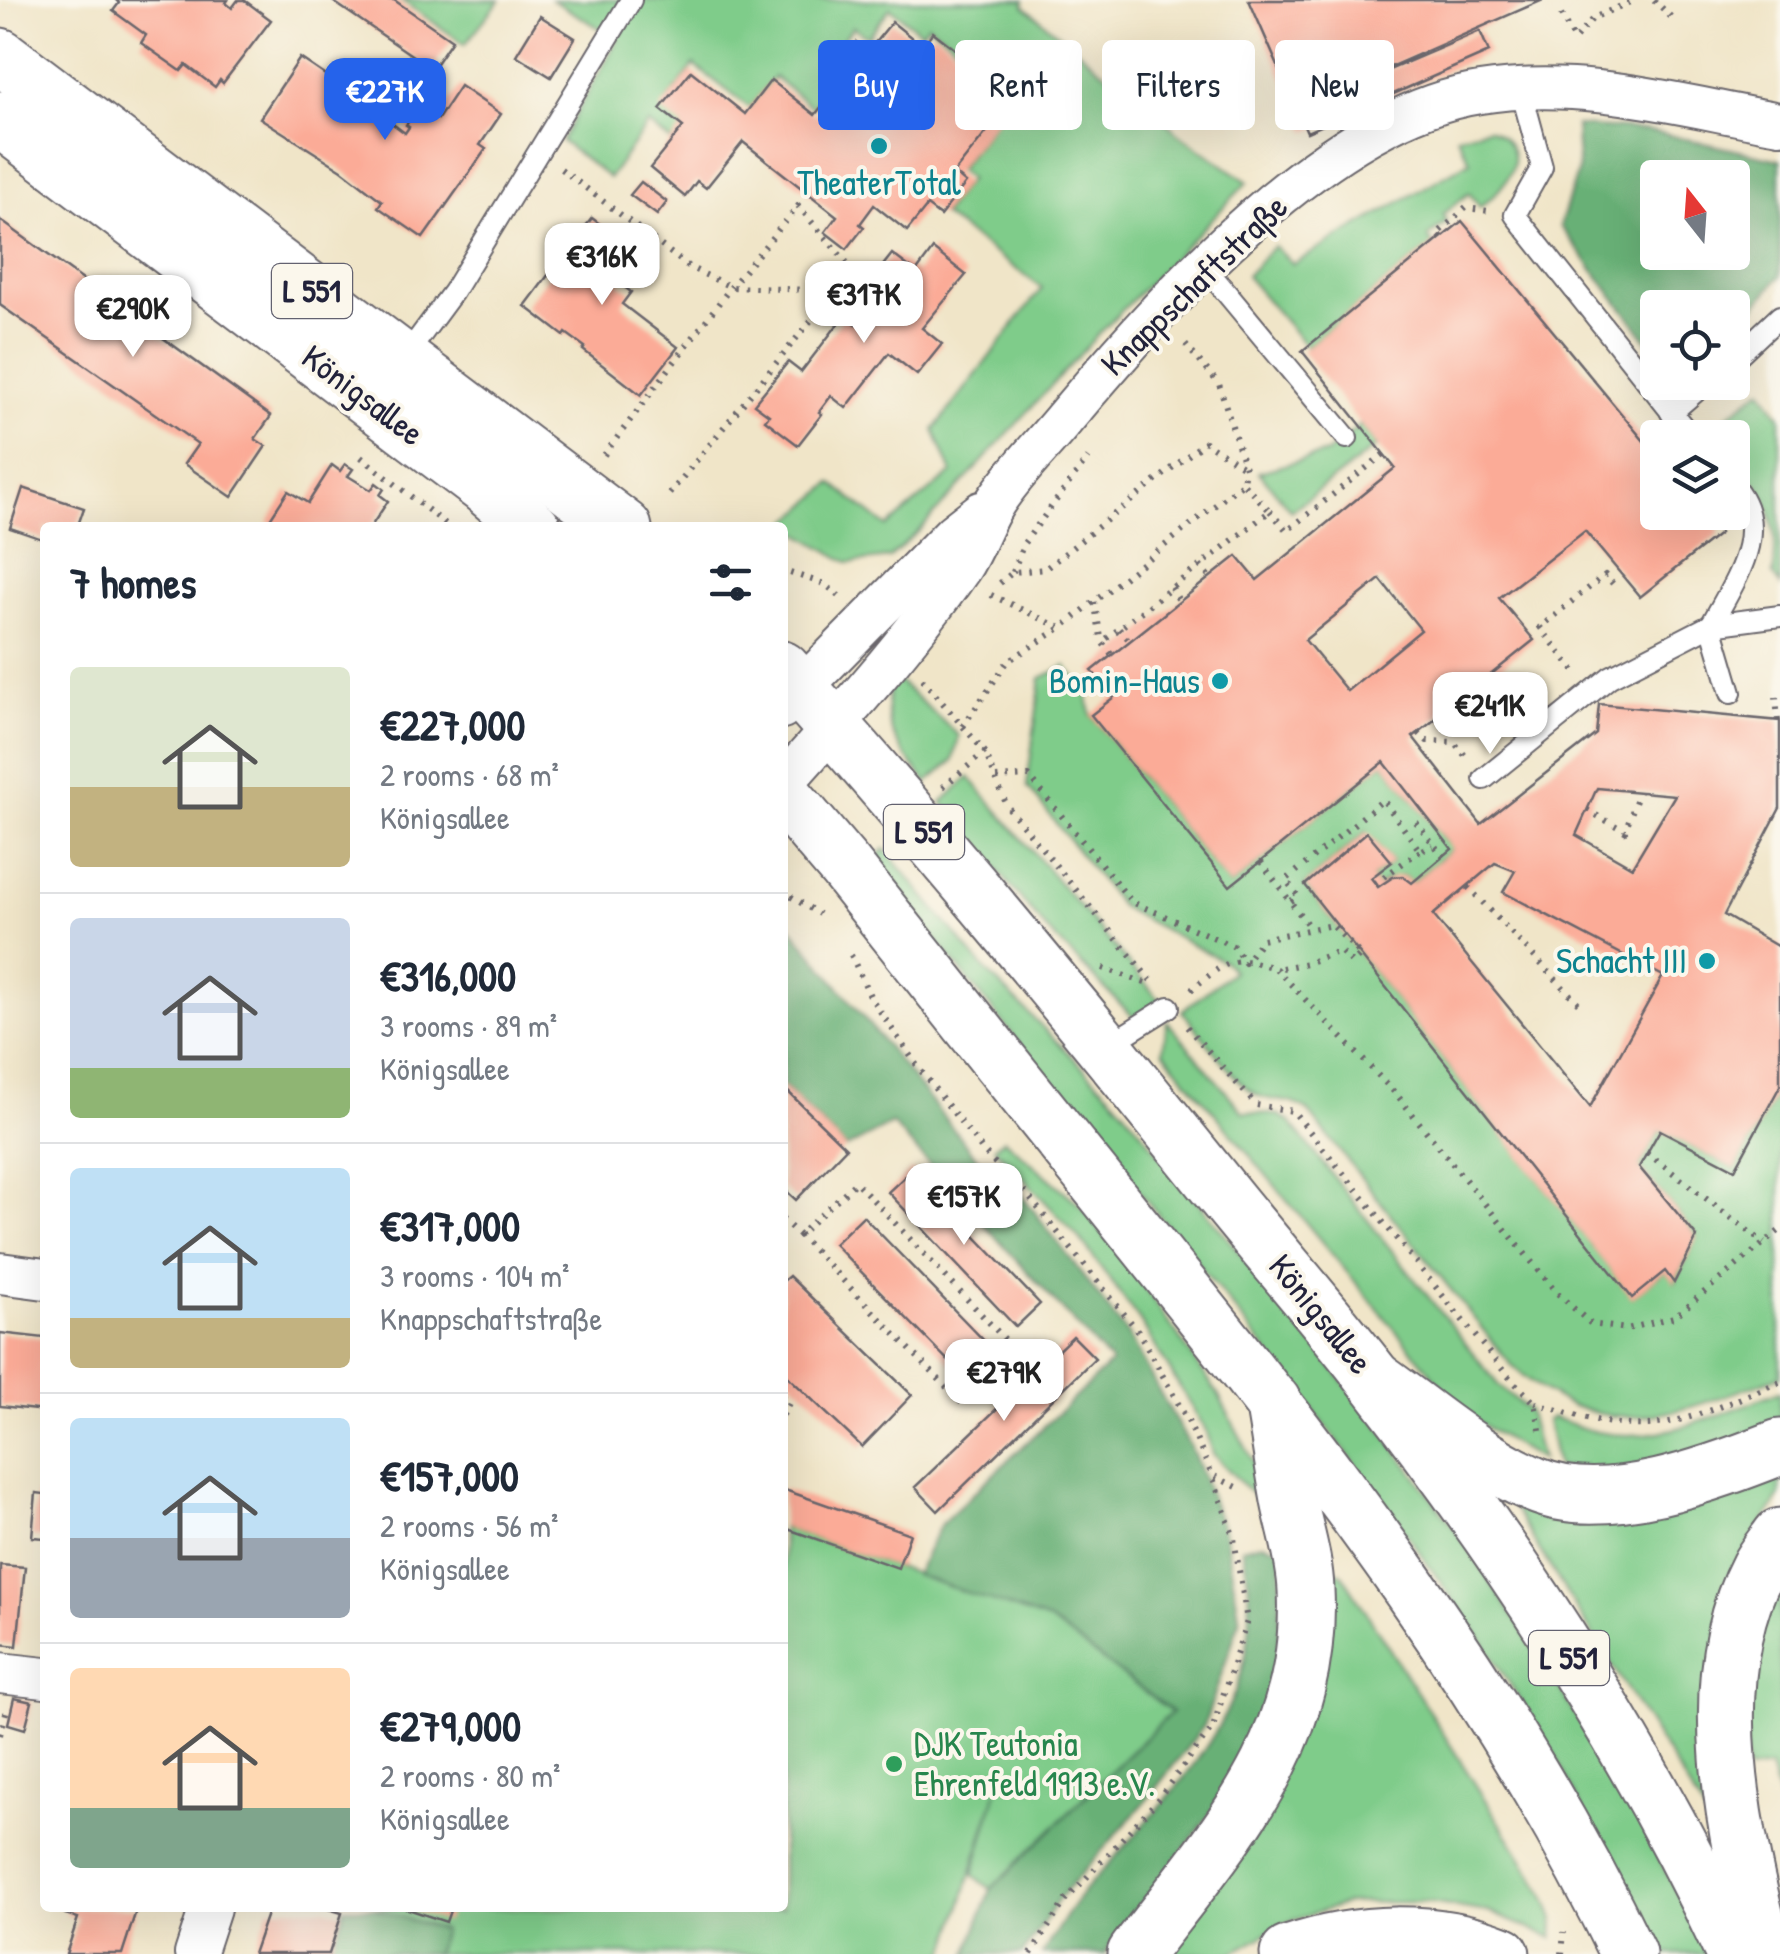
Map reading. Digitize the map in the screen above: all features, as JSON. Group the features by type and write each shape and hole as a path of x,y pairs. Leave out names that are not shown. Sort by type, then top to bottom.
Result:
{"main road":[{"name":"Königsallee","path":"0,56 576,492 645,513"},
{"name":"Königsallee","path":"0,120 527,522"},
{"name":"Königsallee","path":"800,698 1105,1047 1376,1380 1479,1519 1566,1653 1638,1770 1734,1954"},
{"name":"L 551","path":"788,800 1273,1402 1432,1616 1524,1760 1600,1895 1628,1954"},
{"path":"1376,1380 1500,1468 1540,1488 1589,1495 1635,1492 1745,1461 1780,1446"},
{"path":"1135,1954 1250,1802 1275,1755 1293,1707 1307,1629 1306,1586 1273,1402"},
{"path":"1765,1954 1732,1788 1726,1730 1727,1672 1744,1602 1758,1567 1780,1536"},
{"path":"1288,1954 1321,1943 1397,1934 1473,1942 1502,1954"}],"street":[{"name":"Knappschaftstraße","path":"800,698 898,651 964,564 996,501 1092,385 1204,266 1281,197 1347,149 1436,104 1478,93 1522,90 1589,89 1660,97 1780,123"},
{"name":"Knappschaftstraße","path":"800,698 954,533 996,501"},
{"path":"788,755 800,698"},
{"path":"0,1272 40,1278"},
{"path":"0,1672 40,1677"},
{"path":"195,1954 209,1912"}],"lane":[{"name":"Königsallee","path":"403,360 453,292 631,0"},
{"path":"1522,90 1542,167 1515,215 1676,420"},
{"path":"1204,266 1346,438"},
{"path":"1750,344 1780,316"},
{"path":"1670,413 1686,400"},
{"path":"1732,692 1711,625 1748,556 1750,520"},
{"path":"1484,779 1610,676 1711,625 1780,616"},
{"path":"1105,1047 1169,1007"}],"path":[{"path":"1561,15 1574,40 1593,18 1635,0"},
{"path":"1654,0 1674,20"},
{"path":"540,154 689,267 731,287 835,291"},
{"path":"576,492 731,287 798,206 849,265 835,291 645,513"},
{"path":"1441,238 1438,234 1466,208"},
{"path":"963,726 1008,661 1060,628 1242,483 1245,468 1219,384 1180,338 1174,352"},
{"path":"1013,572 1045,569 1205,442 1245,468"},
{"path":"988,594 1013,572 1024,542 1096,448"},
{"path":"1242,483 1287,531 1384,454"},
{"path":"1102,642 1270,510"},
{"path":"1200,566 1210,578"},
{"path":"788,572 825,584 868,623"},
{"path":"1591,691 1540,627 1605,575 1614,585"},
{"path":"1171,588 1180,602"},
{"path":"1094,602 1102,642 1110,654"},
{"path":"1019,608 1060,628"},
{"path":"1119,629 1130,641"},
{"path":"898,651 985,752 1007,806 1154,986"},
{"path":"1776,697 1778,721"},
{"path":"1419,733 1426,741 1454,742 1484,779"},
{"path":"996,778 1028,776 1132,902 1233,946 1245,963"},
{"path":"1587,810 1625,831 1638,792"},
{"path":"1291,901 1298,896 1286,880 1383,800 1420,851"},
{"path":"1416,822 1443,856"},
{"path":"1375,883 1433,844"},
{"path":"1261,862 1310,928"},
{"path":"1468,887 1582,1007"},
{"path":"788,894 828,922"},
{"path":"1245,963 1262,940 1332,924 1356,955 1361,956 1352,963 1340,951 1307,964 1276,969"},
{"path":"850,953 872,998 918,1067 984,1152 1029,1197 1138,1330 1188,1421 1234,1538 1247,1621 1213,1727 1154,1804 1064,1901 1030,1954"},
{"path":"1169,1007 1226,962 1258,962 1276,969 1397,1095 1556,1292 1591,1324 1627,1328 1674,1317 1780,1230"},
{"path":"918,1067 934,1057"},
{"path":"984,1152 999,1140"},
{"path":"1646,1153 1764,1243"},
{"path":"799,1235 856,1182 1016,1351"},
{"path":"788,1225 962,1403"},
{"path":"1535,1403 1614,1424 1648,1425 1681,1420 1780,1382"},
{"path":"1212,1475 1239,1486 1249,1503"},
{"path":"1562,1954 1565,1923"}],"green space":[{"path":"401,0 500,0 465,44"},
{"path":"552,0 1024,0 1024,6 1065,40 955,40 955,45 928,24 921,32 890,8 868,37 853,27 843,40 818,40 818,99 812,107 774,77 750,108 694,65 665,104 688,122 673,143 648,124 609,178 561,141 618,39"},
{"path":"1082,54 1102,70 1102,130 1175,130 1248,182 1092,341 918,532 889,558 849,563 788,527 788,522 832,483 887,527 952,473 934,430 1042,288 942,215 969,179 958,170 988,130 1082,130"},
{"path":"1576,126 1646,130 1780,160 1780,276 1750,311 1750,290 1640,290 1640,331 1560,226 1578,170"},
{"path":"1488,128 1510,146 1513,157 1508,178 1500,188 1480,207 1469,193 1443,214 1446,222 1428,237 1433,245 1307,347 1246,276 1274,246 1293,264 1470,161 1457,136"},
{"path":"1762,389 1780,416 1780,585 1773,576 1770,511 1750,476 1750,420 1721,420"},
{"path":"1361,425 1377,446 1291,511 1259,472 1327,453"},
{"path":"1066,666 1087,691 1091,715 1230,886 1384,762 1452,849 1412,883 1403,876 1386,880 1378,887 1371,878 1392,862 1366,832 1305,885 1632,1297 1665,1271 1675,1282 1697,1237 1639,1167 1660,1130 1735,1169 1780,1086 1780,1376 1674,1411 1610,1415 1578,1408 1546,1392 1512,1366 1307,1110 1294,1103 1262,1097 1247,1088 1182,1011 1233,971 1225,962 1121,907 1027,786 1041,678"},
{"path":"893,676 959,736 953,761 927,783 899,746 889,722 887,709"},
{"path":"969,777 1169,1007 1141,1025 1044,927 942,802"},
{"path":"885,849 987,972 1116,1100 1374,1419 1463,1540 1539,1655 1643,1826 1708,1954 1655,1954 1552,1750 1483,1642 1371,1484 872,861"},
{"path":"788,923 975,1156 1025,1199 1128,1335 1193,1452 1226,1537 1240,1620 1204,1726 1146,1801 1059,1899 1023,1954 967,1954 991,1889 1172,1712 1050,1621 915,1575 941,1524 1111,1363 892,1124 846,1148 788,1091"},
{"path":"1167,1021 1243,1112 1279,1115 1290,1122 1499,1386 1528,1410 1541,1460 1466,1415 1163,1051"},
{"path":"1004,1139 1079,1204 1118,1249 1218,1394 1258,1471 1266,1523 1255,1497 1213,1454 1207,1432 1140,1321 1080,1239 994,1147"},
{"path":"1780,1391 1780,1428 1609,1478 1557,1467 1547,1420 1552,1417 1597,1432 1644,1434 1691,1425"},
{"path":"1780,1472 1780,1496 1721,1590 1717,1833 1500,1487"},
{"name":"DJK Teutonia Ehrenfeld 1913 e.V.","path":"788,1529 1050,1621 1172,1712 991,1889 973,1875 997,1790 946,1954 329,1954 343,1912 788,1912"},
{"path":"1262,1543 1283,1549 1276,1688 1210,1815 1104,1954 1042,1954 1081,1895 1183,1779 1226,1712 1241,1676 1248,1637 1249,1595 1242,1548"},
{"path":"1322,1564 1342,1574 1543,1891 1554,1919 1553,1938 1488,1912 1424,1902 1347,1903 1283,1924 1231,1954 1165,1954"},
{"path":"1780,1565 1780,1803 1770,1768 1747,1771 1741,1702"},
{"path":"344,1912 385,1912 443,1930 435,1954 330,1954"}],"building":[{"path":"116,0 228,0 226,3 232,8 238,0 244,0 271,20 223,83 220,80 215,87 186,65 181,71 141,43 146,35 113,11 119,3"},
{"path":"331,0 394,0 452,40 432,69"},
{"path":"1249,0 1543,0 1394,65 1394,40 1275,40 1275,59"},
{"path":"540,16 575,38 551,77 516,55"},
{"path":"892,22 914,40 877,40"},
{"path":"1480,31 1489,52 1394,94 1394,68"},
{"path":"933,32 955,49 955,130 988,130 954,173 966,183 940,216 927,206 907,231 874,205 847,249 825,232 837,216 743,142 706,188 697,181 685,197 650,168 683,127 660,109 691,71 745,114 771,80 815,115 818,111 818,130 935,130 935,40 927,40"},
{"path":"300,58 334,81 338,76 352,86 348,91 405,133 419,106 438,119 460,86 501,114 480,145 486,149 423,238 378,207 382,201 342,170 260,118"},
{"path":"641,182 667,202 657,215 630,195"},
{"path":"592,218 640,255 619,283 631,292 622,304 678,347 641,395 583,350 585,347 525,306 555,266 558,269"},
{"path":"0,220 271,416 255,439 266,446 232,497 184,464 198,444 0,305"},
{"path":"1462,221 1640,436 1640,530 1720,533 1640,597 1585,531 1499,598 1534,640 1413,737 1481,824 1596,734 1599,704 1780,721 1780,808 1724,915 1777,946 1780,941 1780,1086 1735,1169 1660,1130 1639,1167 1697,1237 1674,1283 1665,1271 1632,1298 1305,885 1367,832 1392,862 1371,878 1378,887 1393,877 1403,876 1412,883 1452,849 1384,762 1230,886 1091,715 1114,697 1092,671 1237,556 1257,580 1395,468 1302,351","holes":["1380,579 1421,630 1347,691 1305,640","1597,788 1675,795 1632,867 1576,835","1495,863 1515,871 1503,892 1663,976 1590,1107 1433,915"]},
{"path":"933,249 966,275 922,328 942,344 917,375 889,353 846,408 831,396 798,445 765,420 769,415 754,404 788,362 801,372 845,315 856,324 889,282 877,273 892,254 916,272"},
{"path":"345,464 353,469 348,476 371,490 376,483 384,489 380,495 388,501 374,522 268,522 288,491 308,503 332,465 340,471"},
{"path":"23,488 84,508 79,522 40,522 40,538 10,528"},
{"path":"788,1092 846,1148 796,1200 788,1193"},
{"path":"912,1170 1040,1304 1016,1327 888,1192"},
{"path":"863,1216 993,1350 965,1378 834,1244"},
{"path":"788,1277 912,1395 862,1447 788,1377"},
{"path":"0,1333 40,1337 40,1410 0,1406"},
{"path":"1073,1336 1095,1358 938,1511 915,1487"},
{"path":"788,1491 910,1534 898,1568 788,1529"},
{"path":"36,1493 40,1493 40,1538 32,1537"},
{"path":"0,1565 25,1567 17,1646 0,1644"},
{"path":"14,1698 32,1702 25,1729 8,1724"},
{"path":"136,1912 122,1954 66,1954 78,1918 65,1914"},
{"path":"268,1912 342,1913 329,1954 253,1954"},
{"path":"417,1912 450,1912 446,1922"}],"place":[{"name":"TheaterTotal","path":"879,146"},
{"name":"Bomin-Haus","path":"1220,681"},
{"name":"Schacht III","path":"1707,961"},
{"name":"DJK Teutonia Ehrenfeld 1913 e.V.","path":"894,1764"}]}
